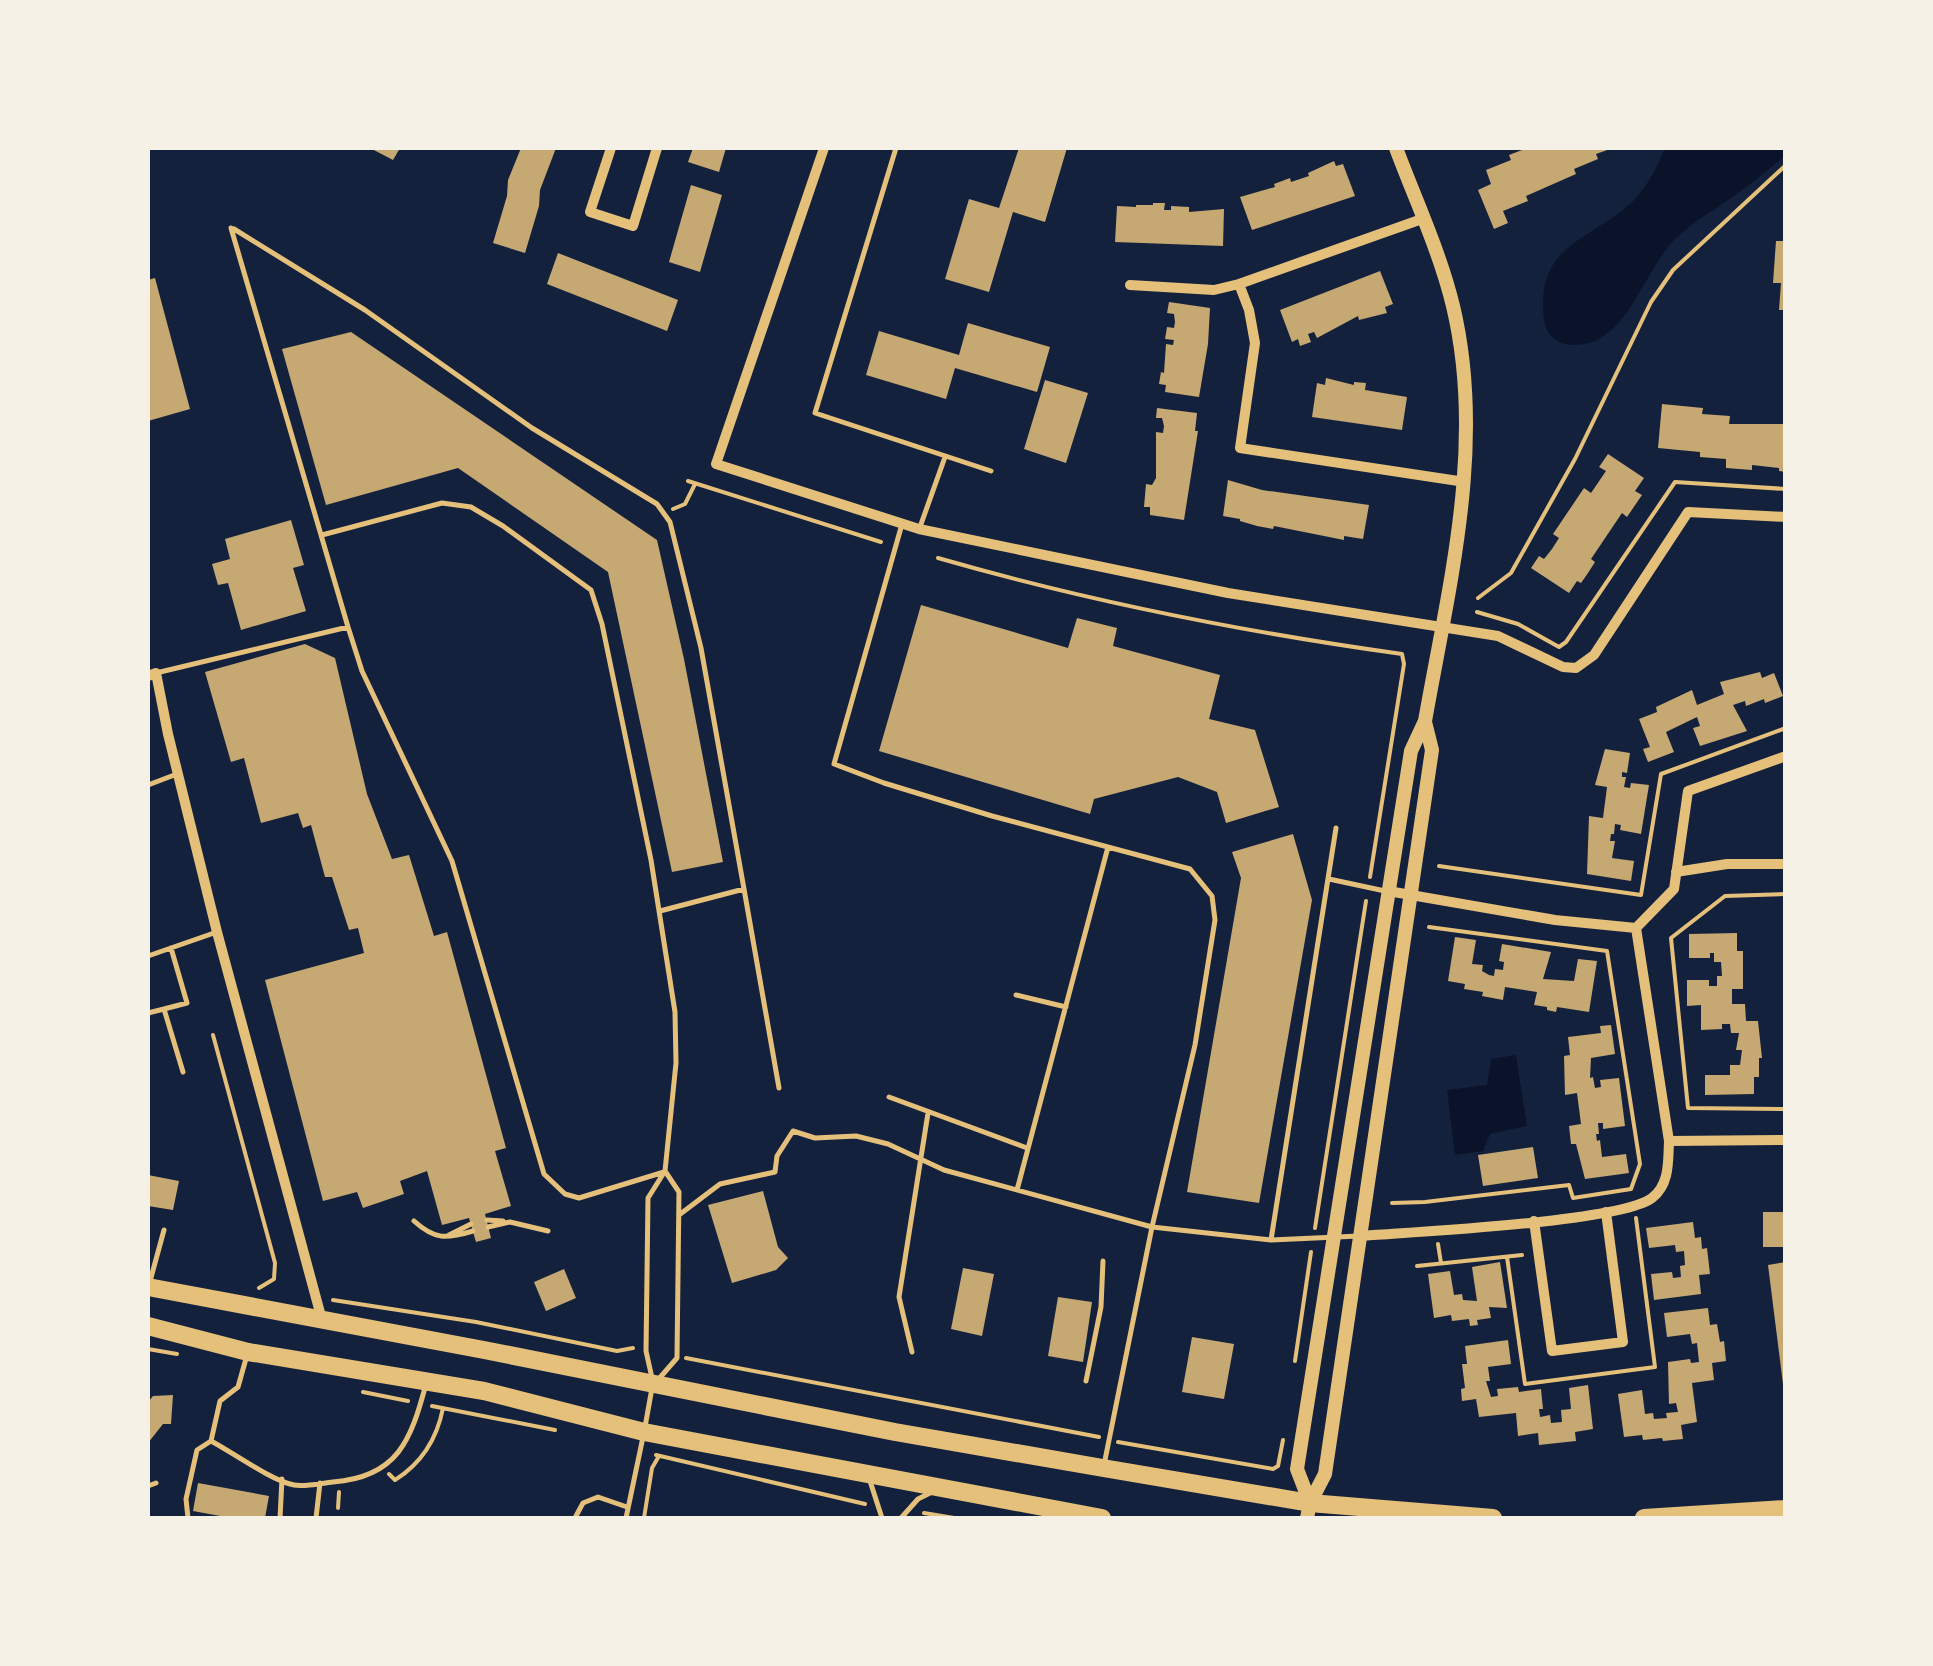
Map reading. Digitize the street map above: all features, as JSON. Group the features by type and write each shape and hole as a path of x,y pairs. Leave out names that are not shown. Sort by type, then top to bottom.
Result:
{"main road":[{"path":"148,1287 1103,1468 1308,1511 1493,1518"},
{"path":"148,1326 248,1352 428,1380 642,1441 867,1474 1102,1518"},
{"path":"1644,1518 1786,1508"}],"street":[{"path":"611,148 590,212 633,226 657,148"},
{"path":"824,148 716,464 919,530 1228,593 1498,636 1562,667 1576,668 1594,656 1688,512 1786,517"},
{"path":"1308,1511 1297,1469 1388,891 1412,751 1425,721 1465,482 1465,378 1452,304 1396,148"},
{"path":"1130,285 1214,290 1422,218"},
{"path":"1239,284 1255,343 1240,448 1465,482"},
{"path":"150,673 322,1320"},
{"path":"1308,1511 1325,1474 1362,1236 1432,750 1425,721"},
{"path":"1636,928 1674,890 1688,792 1786,756"},
{"path":"1676,872 1727,864 1786,864"},
{"path":"1388,891 1555,920 1636,928"},
{"path":"1362,1236 1606,1212 1650,1200 1660,1190 1667,1174 1669,1141 1636,928"},
{"path":"1669,1141 1786,1140"},
{"path":"1534,1221 1552,1351 1623,1342 1606,1212"}],"lane":[{"path":"896,148 815,412 991,471"},
{"path":"665,1171 578,1198 565,1194 544,1174 452,861 362,671 232,228 365,310 532,428 657,504 670,522 690,598 779,1088"},
{"path":"919,530 945,456"},
{"path":"322,535 442,503 471,507 504,526 591,590 602,624 660,911 675,1012 676,1063 665,1171 648,1198 646,1351 653,1385 626,1518"},
{"path":"902,524 834,764 932,798 1190,869 1212,896 1212,945 1195,1044 1152,1227 1103,1468"},
{"path":"150,673 348,627"},
{"path":"148,784 177,774"},
{"path":"1272,1240 1336,828"},
{"path":"1017,1190 1108,847"},
{"path":"1329,880 1388,891"},
{"path":"660,911 744,889"},
{"path":"148,956 217,932"},
{"path":"148,1013 187,1003 171,948"},
{"path":"1016,994 1066,1007"},
{"path":"164,1009 183,1072"},
{"path":"889,1097 1027,1148"},
{"path":"912,1352 899,1298 928,1112"},
{"path":"679,1215 720,1184 775,1172 776,1156 793,1131 815,1138 856,1136 888,1144 944,1170 1152,1227 1272,1240 1362,1236"},
{"path":"653,1385 677,1358 679,1192 665,1171"},
{"path":"414,1221 430,1236 442,1239 472,1228"},
{"path":"488,1224 510,1222 548,1231"},
{"path":"148,1287 164,1230"},
{"path":"1086,1381 1100,1307 1103,1261"},
{"path":"188,1518 186,1500 197,1450 211,1440 220,1401 238,1387 248,1352"},
{"path":"211,1440 294,1485 346,1481 374,1473 400,1454 412,1433 428,1380"},
{"path":"867,1474 882,1518"},
{"path":"280,1518 282,1479"},
{"path":"148,1486 156,1483"},
{"path":"316,1518 320,1483"},
{"path":"900,1518 918,1500 939,1488"},
{"path":"576,1516 584,1503 598,1497 628,1508"}],"path":[{"path":"1478,598 1512,574 1575,459 1651,302 1673,270 1786,165"},
{"path":"688,481 881,542"},
{"path":"1477,612 1518,624 1559,646 1566,642 1675,482 1786,489"},
{"path":"685,504 695,483"},
{"path":"938,558 1044,589 1160,615 1402,654 1404,664 1294,1368"},
{"path":"1439,866 1641,895 1660,774 1786,728"},
{"path":"1786,894 1725,896 1671,938 1688,1108 1786,1109"},
{"path":"1392,1202 1425,1202 1569,1184 1573,1198 1631,1190 1640,1164 1607,951 1429,927"},
{"path":"213,1035 275,1263 274,1279 254,1290 272,1294"},
{"path":"1507,1257 1525,1384 1656,1367 1636,1218"},
{"path":"1417,1266 1522,1255"},
{"path":"316,1298 399,1309 617,1350 628,1347 646,1351"},
{"path":"148,1349 186,1356"},
{"path":"677,1358 700,1359 1155,1451 1273,1469 1278,1466 1284,1432"},
{"path":"350,1389 567,1432"},
{"path":"642,1441 659,1456 860,1504 879,1503"},
{"path":"644,1518 652,1468 659,1456"},
{"path":"910,1508 954,1518"}],"water":[{"path":"1665,148 1785,148 1785,156 1675,239 1621,320 1608,333 1593,342 1575,345 1557,341 1547,330 1543,315 1545,283 1552,267 1575,242 1634,200"},
{"path":"1516,1055 1527,1126 1490,1134 1483,1151 1455,1155 1447,1090 1487,1085 1491,1059"}],"building":[{"path":"370,148 400,148 393,160"},
{"path":"521,148 556,148 540,190 525,253 493,243 508,180"},
{"path":"693,148 726,148 719,172 688,162"},
{"path":"1019,148 1067,148 1045,222 1013,212 989,292 945,279 969,199 999,208"},
{"path":"1527,148 1613,148 1574,169 1576,174 1503,211 1508,223 1494,229 1478,190 1491,184 1486,170 1511,160 1509,155"},
{"path":"1334,161 1336,166 1343,164 1355,196 1252,230 1240,197 1275,187 1274,184 1290,178 1291,182 1309,176 1308,173"},
{"path":"691,185 722,195 700,272 669,262"},
{"path":"1165,203 1164,210 1171,210 1171,206 1189,207 1189,212 1224,209 1223,246 1115,242 1117,206"},
{"path":"1776,241 1786,241 1786,310 1779,310 1781,283 1773,283"},
{"path":"558,253 678,300 667,331 547,284"},
{"path":"1380,271 1393,304 1385,307 1387,313 1359,320 1358,316 1317,338 1314,332 1308,334 1311,342 1300,346 1298,339 1292,342 1280,310"},
{"path":"155,278 190,409 148,421 148,280"},
{"path":"1169,302 1210,308 1199,397 1165,392 1166,385 1159,384 1161,372 1164,373 1166,344 1173,345 1174,340 1165,339 1167,327 1174,328 1175,322 1174,314 1167,313"},
{"path":"968,323 1050,347 1037,392 955,368 946,399 866,375 879,331 959,355"},
{"path":"351,332 657,540 723,862 672,872 608,572 458,468 326,505 282,349"},
{"path":"1326,378 1354,385 1366,383 1365,390 1407,397 1402,430 1312,417 1317,383 1325,385"},
{"path":"1045,380 1088,393 1066,463 1024,449"},
{"path":"1662,404 1703,408 1702,414 1730,416 1729,424 1783,424 1786,472 1752,465 1752,470 1726,468 1726,459 1658,448"},
{"path":"1157,408 1197,413 1198,431 1184,520 1150,515 1150,507 1144,507 1146,484 1152,485 1156,478 1156,432 1163,433 1164,426 1162,418 1156,418"},
{"path":"1608,454 1644,478 1635,491 1642,495 1627,517 1622,513 1591,559 1595,562 1588,573 1569,593 1531,568 1539,556 1544,559 1552,549 1559,538 1553,534 1584,488 1591,493 1606,471 1599,467"},
{"path":"1228,480 1262,490 1369,505 1363,539 1344,536 1344,540 1274,526 1273,529 1223,516"},
{"path":"291,520 304,565 293,568 306,611 241,630 228,583 218,585 212,564 230,559 225,539"},
{"path":"921,605 1068,648 1077,618 1117,628 1113,646 1220,675 1209,719 1255,730 1279,807 1226,823 1217,792 1178,777 1094,799 1090,814 879,751"},
{"path":"305,644 335,658 367,794 392,859 409,855 434,936 447,932 506,1148 495,1151 511,1206 485,1214 491,1238 476,1242 469,1218 442,1225 427,1171 400,1181 404,1194 363,1208 357,1192 323,1201 265,980 364,953 358,928 349,930 332,877 325,877 311,825 303,828 298,813 261,823 244,758 231,762 205,672"},
{"path":"1760,672 1762,678 1774,673 1783,696 1765,703 1764,699 1746,706 1745,701 1733,705 1747,731 1700,746 1693,728 1700,726 1697,717 1666,732 1674,752 1648,762 1643,749 1650,747 1639,719 1692,690 1697,705 1724,694 1720,682"},
{"path":"1605,749 1630,753 1627,773 1622,772 1622,777 1626,777 1624,787 1630,788 1631,783 1649,785 1641,834 1620,830 1621,825 1615,824 1611,834 1610,841 1615,841 1612,858 1634,861 1631,881 1587,874 1589,816 1603,818 1607,787 1595,785"},
{"path":"1293,834 1312,900 1259,1203 1187,1192 1241,878 1232,852"},
{"path":"1737,933 1737,951 1743,951 1743,989 1732,989 1732,1004 1745,1004 1746,1021 1758,1021 1762,1058 1759,1077 1754,1077 1754,1094 1705,1095 1705,1075 1730,1075 1730,1065 1740,1065 1742,1050 1736,1050 1739,1033 1731,1033 1730,1024 1722,1024 1722,1029 1701,1030 1701,1005 1687,1006 1687,980 1709,980 1709,986 1717,986 1717,976 1722,976 1721,962 1714,962 1714,953 1710,953 1710,958 1689,958 1689,934"},
{"path":"1455,937 1476,940 1472,964 1483,965 1482,971 1494,976 1495,969 1503,970 1504,962 1499,961 1502,944 1551,952 1543,979 1574,981 1578,959 1597,961 1589,1012 1557,1007 1556,1012 1534,1005 1537,992 1505,987 1503,1000 1482,996 1483,992 1464,989 1465,984 1448,981"},
{"path":"1611,1025 1615,1054 1591,1058 1590,1078 1593,1077 1595,1088 1601,1087 1600,1080 1619,1078 1625,1126 1603,1129 1603,1123 1598,1123 1596,1134 1602,1157 1626,1154 1629,1173 1585,1179 1576,1144 1571,1144 1569,1126 1581,1124 1577,1093 1565,1095 1564,1056 1570,1055 1568,1037 1601,1033 1600,1026"},
{"path":"1533,1147 1538,1178 1483,1186 1478,1155"},
{"path":"148,1175 179,1181 173,1210 148,1206"},
{"path":"763,1191 778,1247 788,1258 776,1270 732,1283 708,1205"},
{"path":"1763,1212 1786,1212 1786,1247 1763,1247"},
{"path":"1693,1222 1695,1238 1701,1237 1702,1249 1707,1248 1710,1274 1699,1275 1701,1294 1654,1300 1651,1274 1672,1272 1673,1278 1681,1277 1684,1251 1676,1252 1675,1245 1649,1248 1646,1228"},
{"path":"1500,1262 1507,1308 1489,1307 1491,1318 1477,1320 1478,1325 1470,1326 1469,1319 1452,1321 1451,1315 1434,1318 1428,1274 1450,1271 1454,1295 1477,1301 1472,1267"},
{"path":"1786,1262 1786,1383 1783,1384 1768,1265"},
{"path":"963,1268 994,1274 982,1336 951,1329"},
{"path":"564,1269 576,1298 546,1311 534,1282"},
{"path":"1058,1297 1092,1302 1083,1362 1048,1356"},
{"path":"1708,1308 1710,1325 1717,1324 1720,1342 1724,1341 1726,1361 1712,1363 1714,1380 1692,1383 1697,1422 1681,1425 1683,1439 1624,1437 1618,1394 1642,1390 1645,1414 1653,1413 1654,1419 1667,1418 1666,1413 1678,1412 1676,1403 1669,1404 1668,1362 1699,1362 1697,1343 1692,1344 1690,1334 1667,1337 1664,1313"},
{"path":"1192,1337 1234,1344 1224,1399 1182,1392"},
{"path":"1508,1340 1511,1364 1488,1367 1490,1381 1486,1381 1491,1397 1498,1396 1497,1389 1541,1389 1540,1417 1550,1415 1551,1423 1562,1422 1561,1410 1571,1409 1569,1388 1588,1385 1593,1429 1575,1432 1576,1441 1539,1445 1538,1433 1518,1436 1516,1413 1479,1417 1476,1399 1462,1401 1465,1346"},
{"path":"173,1395 171,1424 163,1424 148,1443 148,1402 153,1396"},
{"path":"198,1483 269,1496 265,1518 231,1518 193,1511"}]}
